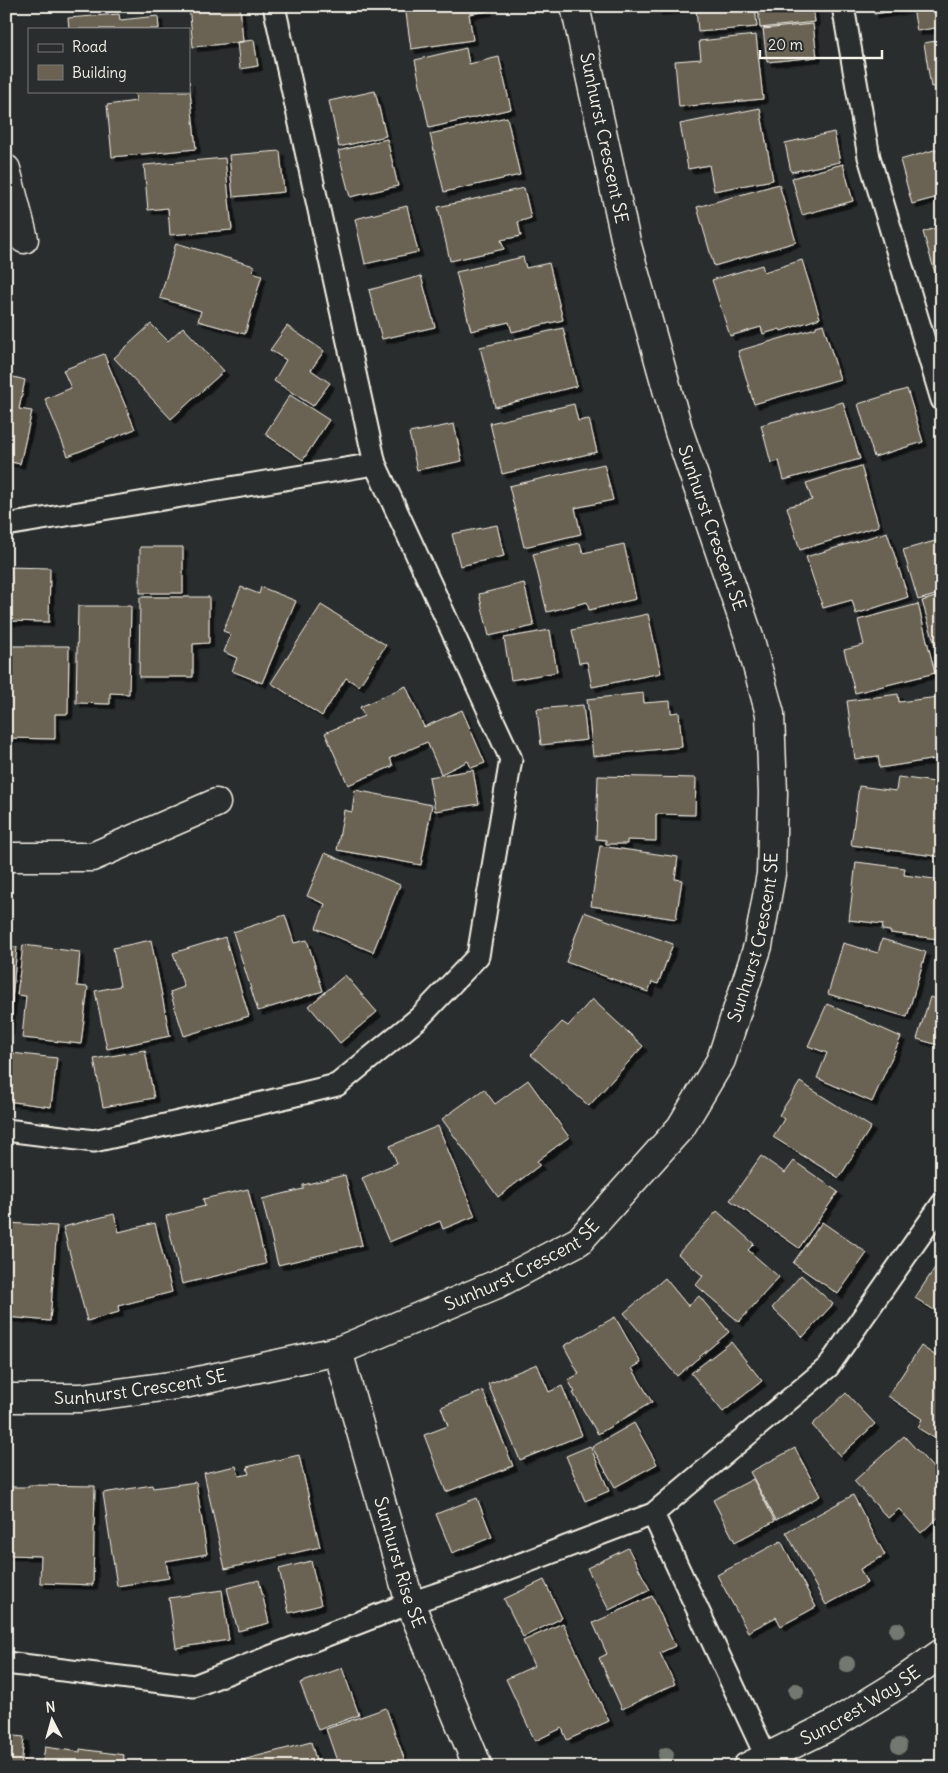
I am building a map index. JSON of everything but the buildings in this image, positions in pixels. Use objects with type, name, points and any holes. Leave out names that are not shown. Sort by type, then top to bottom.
[{"type":"street","name":"Sunhurst Crescent SE","points":[[6,1398],[82,1398],[184,1384],[338,1351],[497,1284],[579,1241],[681,1127],[721,1060],[758,946],[771,874],[773,793],[770,714],[750,640],[679,432],[626,242],[576,6]]},
{"type":"street","points":[[6,169],[24,238]]},
{"type":"street","points":[[6,857],[92,857],[216,803]]},
{"type":"street","name":"Sunhurst Rise SE","points":[[338,1351],[410,1603],[478,1767]]},
{"type":"street","name":"Suncrest Way SE","points":[[762,1764],[894,1687],[942,1653]]},
{"type":"lane","points":[[6,1130],[94,1140],[337,1085],[419,1018],[478,956],[511,759],[375,464],[274,6]]},
{"type":"lane","points":[[843,6],[869,157],[942,400]]},
{"type":"lane","points":[[6,525],[375,464]]},
{"type":"lane","points":[[6,1663],[194,1686],[410,1603],[476,1581],[653,1514],[828,1367],[942,1204]]},
{"type":"lane","points":[[653,1514],[762,1764]]}]
